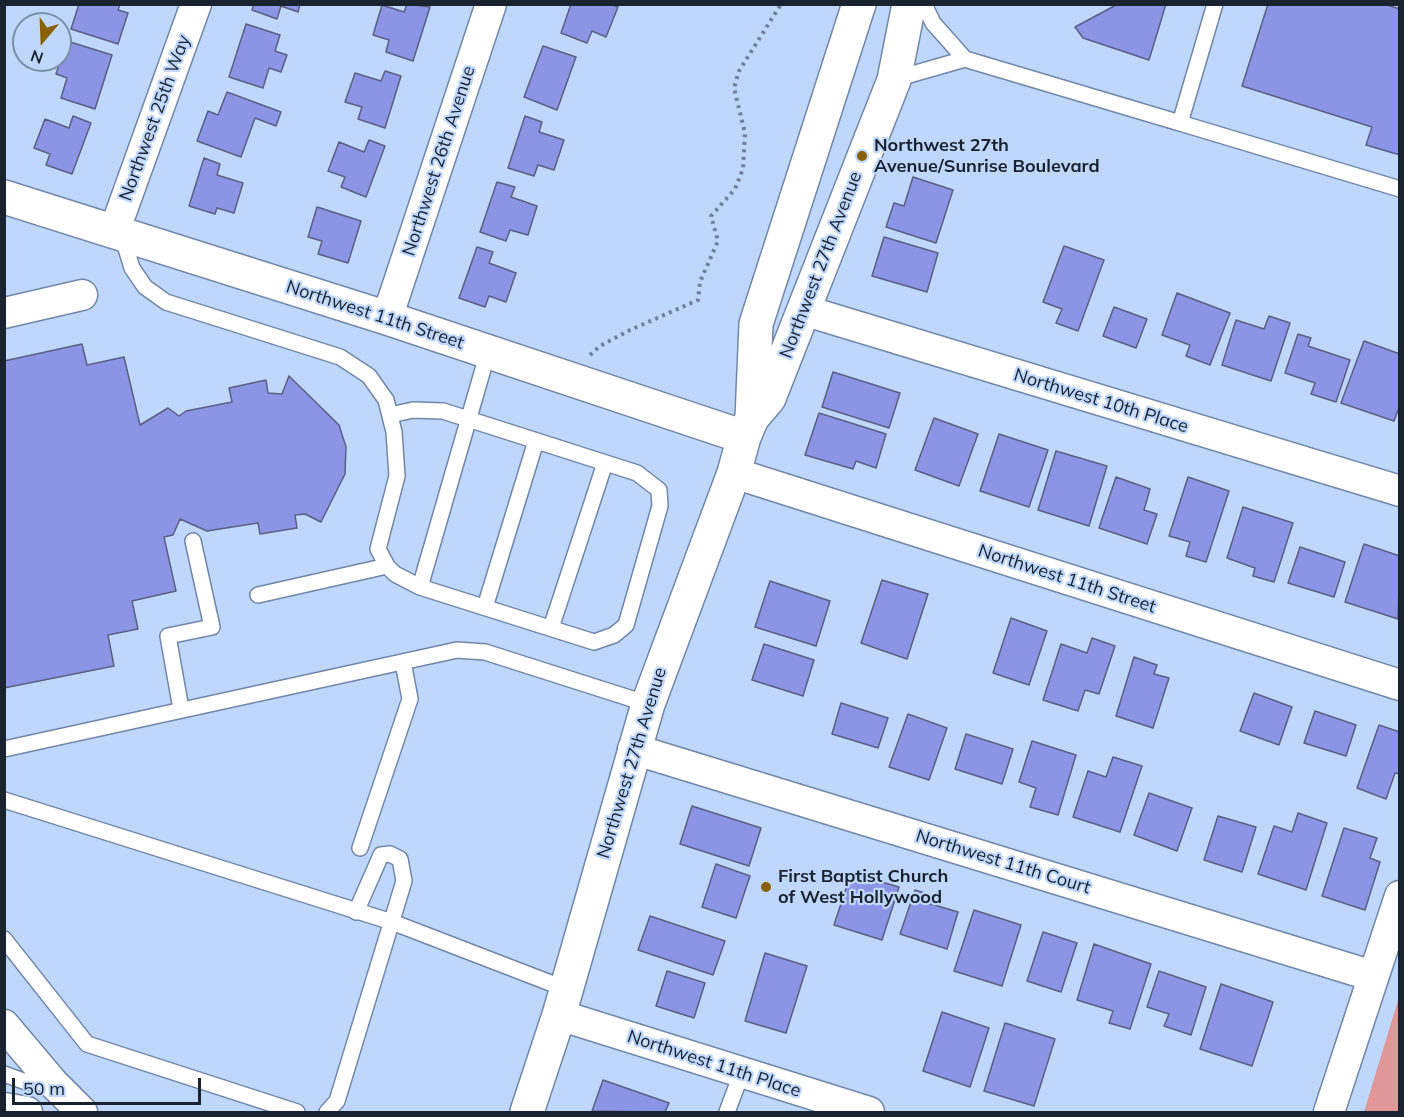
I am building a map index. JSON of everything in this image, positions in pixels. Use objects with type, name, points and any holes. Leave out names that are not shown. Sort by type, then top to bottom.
[{"type":"street","name":"Northwest 25th Way","points":[[118,234],[196,4]]},
{"type":"street","name":"Northwest 26th Avenue","points":[[387,318],[491,4]]},
{"type":"street","name":"Northwest 27th Avenue","points":[[527,1113],[563,1002],[633,749],[734,472],[748,427],[756,324],[859,4]]},
{"type":"street","name":"Northwest 27th Avenue","points":[[748,427],[769,398],[894,80],[909,4]]},
{"type":"street","name":"Northwest 11th Street","points":[[4,197],[488,351],[748,427]]},
{"type":"street","points":[[4,313],[82,295]]},
{"type":"street","name":"Northwest 10th Place","points":[[803,310],[1400,491]]},
{"type":"street","name":"Northwest 11th Street","points":[[734,472],[1400,685]]},
{"type":"street","name":"Northwest 11th Court","points":[[633,749],[1373,976]]},
{"type":"street","points":[[1329,1113],[1400,896]]},
{"type":"street","name":"Northwest 11th Place","points":[[563,1002],[742,1072],[869,1113]]},
{"type":"street","points":[[4,1025],[53,1083],[82,1113]]},
{"type":"street","points":[[4,1108],[27,1113]]},
{"type":"lane","points":[[924,4],[933,23],[965,59]]},
{"type":"lane","points":[[1180,123],[1215,4]]},
{"type":"lane","points":[[894,80],[914,72],[965,59],[1400,189]]},
{"type":"lane","points":[[118,234],[139,278],[146,287],[166,302],[340,357],[369,376],[386,400],[394,432],[397,476],[378,549],[387,566],[395,574],[420,587],[594,642],[614,635],[626,625],[660,506],[659,490],[637,473],[443,411],[413,410],[390,415]]},
{"type":"lane","points":[[420,587],[488,351]]},
{"type":"lane","points":[[485,607],[536,441]]},
{"type":"lane","points":[[551,628],[605,463]]},
{"type":"lane","points":[[181,709],[168,636],[212,627],[193,541]]},
{"type":"lane","points":[[258,595],[387,566]]},
{"type":"lane","points":[[4,749],[457,650],[485,651],[648,704]]},
{"type":"lane","points":[[360,848],[410,699],[403,662]]},
{"type":"lane","points":[[4,800],[392,922],[563,1002]]},
{"type":"lane","points":[[327,1113],[337,1101],[404,881],[400,859],[390,854],[381,855],[375,863],[356,912]]},
{"type":"lane","points":[[4,939],[87,1044],[297,1113]]},
{"type":"lane","points":[[727,1113],[742,1072]]},
{"type":"lane","points":[[4,1074],[26,1082],[53,1083]]},
{"type":"path","points":[[586,358],[600,346],[630,330],[698,300],[700,282],[718,241],[711,216],[735,189],[743,169],[745,133],[734,88],[739,71],[781,4]]},
{"type":"shaded area","points":[[1399,997],[1399,1112],[1364,1112]]},
{"type":"building","points":[[79,4],[120,4],[118,10],[128,13],[118,44],[72,29]]},
{"type":"building","points":[[254,4],[300,4],[298,12],[281,6],[277,19],[252,10]]},
{"type":"building","points":[[407,4],[430,7],[413,61],[386,52],[389,40],[373,35],[382,5],[404,12]]},
{"type":"building","points":[[571,4],[610,4],[618,7],[606,37],[592,31],[587,43],[561,33]]},
{"type":"building","points":[[1118,4],[1166,4],[1149,60],[1083,38],[1075,27]]},
{"type":"building","points":[[1268,4],[1384,4],[1400,9],[1400,155],[1366,145],[1372,127],[1242,86]]},
{"type":"building","points":[[246,24],[280,35],[275,51],[287,55],[281,72],[269,68],[263,88],[229,77]]},
{"type":"building","points":[[72,43],[112,55],[95,109],[61,98],[67,78],[56,74],[57,72],[72,72]]},
{"type":"building","points":[[543,46],[576,57],[557,110],[524,97]]},
{"type":"building","points":[[385,71],[401,76],[385,128],[358,119],[362,107],[345,102],[355,73],[381,81]]},
{"type":"building","points":[[227,92],[281,112],[276,126],[255,118],[241,157],[197,141],[208,111],[218,115]]},
{"type":"building","points":[[73,116],[91,123],[72,174],[46,165],[50,154],[34,148],[45,119],[69,128]]},
{"type":"building","points":[[525,116],[542,122],[539,132],[564,140],[554,170],[538,165],[534,176],[508,168]]},
{"type":"building","points":[[369,140],[385,146],[366,197],[341,187],[345,177],[328,171],[339,142],[364,152]]},
{"type":"building","points":[[204,158],[220,164],[217,175],[243,183],[234,213],[217,208],[215,214],[189,206]]},
{"type":"building","points":[[913,177],[953,190],[936,243],[886,227],[894,203],[904,206]]},
{"type":"building","points":[[497,182],[515,187],[511,197],[537,206],[528,235],[510,230],[506,241],[480,232]]},
{"type":"building","points":[[317,207],[361,221],[348,263],[318,254],[322,241],[308,237]]},
{"type":"building","points":[[884,237],[938,253],[927,292],[872,276]]},
{"type":"building","points":[[1064,246],[1104,260],[1078,331],[1056,323],[1062,309],[1043,302]]},
{"type":"building","points":[[477,247],[493,252],[489,263],[516,273],[506,302],[489,296],[485,307],[459,298]]},
{"type":"building","points":[[1177,293],[1230,313],[1210,365],[1186,356],[1190,345],[1162,335]]},
{"type":"building","points":[[1114,307],[1147,319],[1136,348],[1103,336]]},
{"type":"building","points":[[1269,316],[1290,323],[1271,381],[1222,365],[1236,320],[1264,329]]},
{"type":"building","points":[[1298,334],[1311,338],[1308,346],[1350,360],[1336,402],[1311,394],[1315,383],[1285,373]]},
{"type":"building","points":[[1364,341],[1400,354],[1400,405],[1394,421],[1341,403]]},
{"type":"building","points":[[82,344],[87,365],[124,357],[140,425],[168,408],[179,416],[186,411],[232,402],[229,388],[266,380],[268,393],[282,394],[289,376],[339,425],[346,447],[345,474],[321,522],[305,514],[295,515],[297,528],[260,534],[258,523],[207,531],[180,519],[173,535],[164,537],[176,591],[132,601],[138,629],[108,635],[114,666],[4,688],[4,361]]},
{"type":"building","points":[[833,372],[900,393],[889,428],[822,407]]},
{"type":"building","points":[[819,413],[886,434],[876,468],[856,461],[853,469],[805,455]]},
{"type":"building","points":[[934,418],[978,434],[959,486],[915,470]]},
{"type":"building","points":[[999,434],[1048,450],[1029,507],[980,491]]},
{"type":"building","points":[[1056,451],[1107,466],[1089,526],[1038,510]]},
{"type":"building","points":[[1116,477],[1150,489],[1144,510],[1157,514],[1147,544],[1099,528]]},
{"type":"building","points":[[1188,477],[1229,491],[1206,562],[1186,556],[1190,542],[1169,536]]},
{"type":"building","points":[[1243,507],[1293,523],[1274,582],[1253,576],[1255,568],[1227,558]]},
{"type":"building","points":[[1364,544],[1400,556],[1398,619],[1345,602]]},
{"type":"building","points":[[1300,547],[1345,562],[1334,597],[1288,583]]},
{"type":"building","points":[[882,580],[928,594],[907,659],[861,643]]},
{"type":"building","points":[[770,581],[830,601],[816,646],[755,627]]},
{"type":"building","points":[[1011,618],[1047,631],[1029,685],[993,673]]},
{"type":"building","points":[[1092,638],[1115,646],[1099,694],[1085,690],[1078,711],[1043,700],[1061,644],[1087,653]]},
{"type":"building","points":[[764,644],[814,660],[803,696],[752,680]]},
{"type":"building","points":[[1134,657],[1157,665],[1154,674],[1169,678],[1153,728],[1116,716]]},
{"type":"building","points":[[1254,693],[1292,707],[1279,745],[1240,731]]},
{"type":"building","points":[[841,703],[888,718],[878,748],[832,734]]},
{"type":"building","points":[[1315,711],[1356,725],[1346,756],[1304,743]]},
{"type":"building","points":[[908,714],[947,728],[929,780],[889,767]]},
{"type":"building","points":[[1379,725],[1400,732],[1400,774],[1395,773],[1386,799],[1357,788]]},
{"type":"building","points":[[966,734],[1013,749],[1002,784],[955,769]]},
{"type":"building","points":[[1032,741],[1076,755],[1058,815],[1030,807],[1036,788],[1019,782]]},
{"type":"building","points":[[1113,757],[1142,766],[1120,832],[1073,817],[1088,771],[1106,777]]},
{"type":"building","points":[[1149,793],[1192,808],[1177,851],[1134,835]]},
{"type":"building","points":[[692,806],[761,828],[749,866],[680,844]]},
{"type":"building","points":[[1298,813],[1327,823],[1306,890],[1258,874],[1274,826],[1292,832]]},
{"type":"building","points":[[1218,816],[1256,827],[1242,872],[1204,860]]},
{"type":"building","points":[[1344,828],[1377,838],[1370,858],[1380,862],[1365,910],[1322,896]]},
{"type":"building","points":[[716,864],[750,876],[736,918],[702,907]]},
{"type":"building","points":[[851,873],[899,887],[882,940],[834,925]]},
{"type":"building","points":[[915,890],[931,895],[928,903],[958,912],[947,949],[900,934]]},
{"type":"building","points":[[974,910],[1021,925],[1002,986],[954,971]]},
{"type":"building","points":[[650,916],[725,941],[713,975],[638,950]]},
{"type":"building","points":[[1043,932],[1077,943],[1061,992],[1027,981]]},
{"type":"building","points":[[1094,944],[1151,964],[1130,1029],[1109,1023],[1113,1011],[1077,1000]]},
{"type":"building","points":[[765,953],[807,966],[786,1033],[745,1021]]},
{"type":"building","points":[[667,971],[705,983],[694,1018],[656,1006]]},
{"type":"building","points":[[1159,971],[1206,987],[1191,1035],[1164,1026],[1169,1014],[1147,1007]]},
{"type":"building","points":[[1221,984],[1273,1002],[1252,1066],[1200,1049]]},
{"type":"building","points":[[942,1012],[989,1028],[970,1087],[923,1071]]},
{"type":"building","points":[[1005,1023],[1055,1039],[1034,1106],[984,1091]]},
{"type":"building","points":[[603,1080],[669,1103],[665,1112],[592,1111]]},
{"type":"place","name":"Northwest 27th Avenue/Sunrise Boulevard","points":[[862,156]]},
{"type":"place","name":"First Baptist Church of West Hollywood","points":[[766,887]]}]
